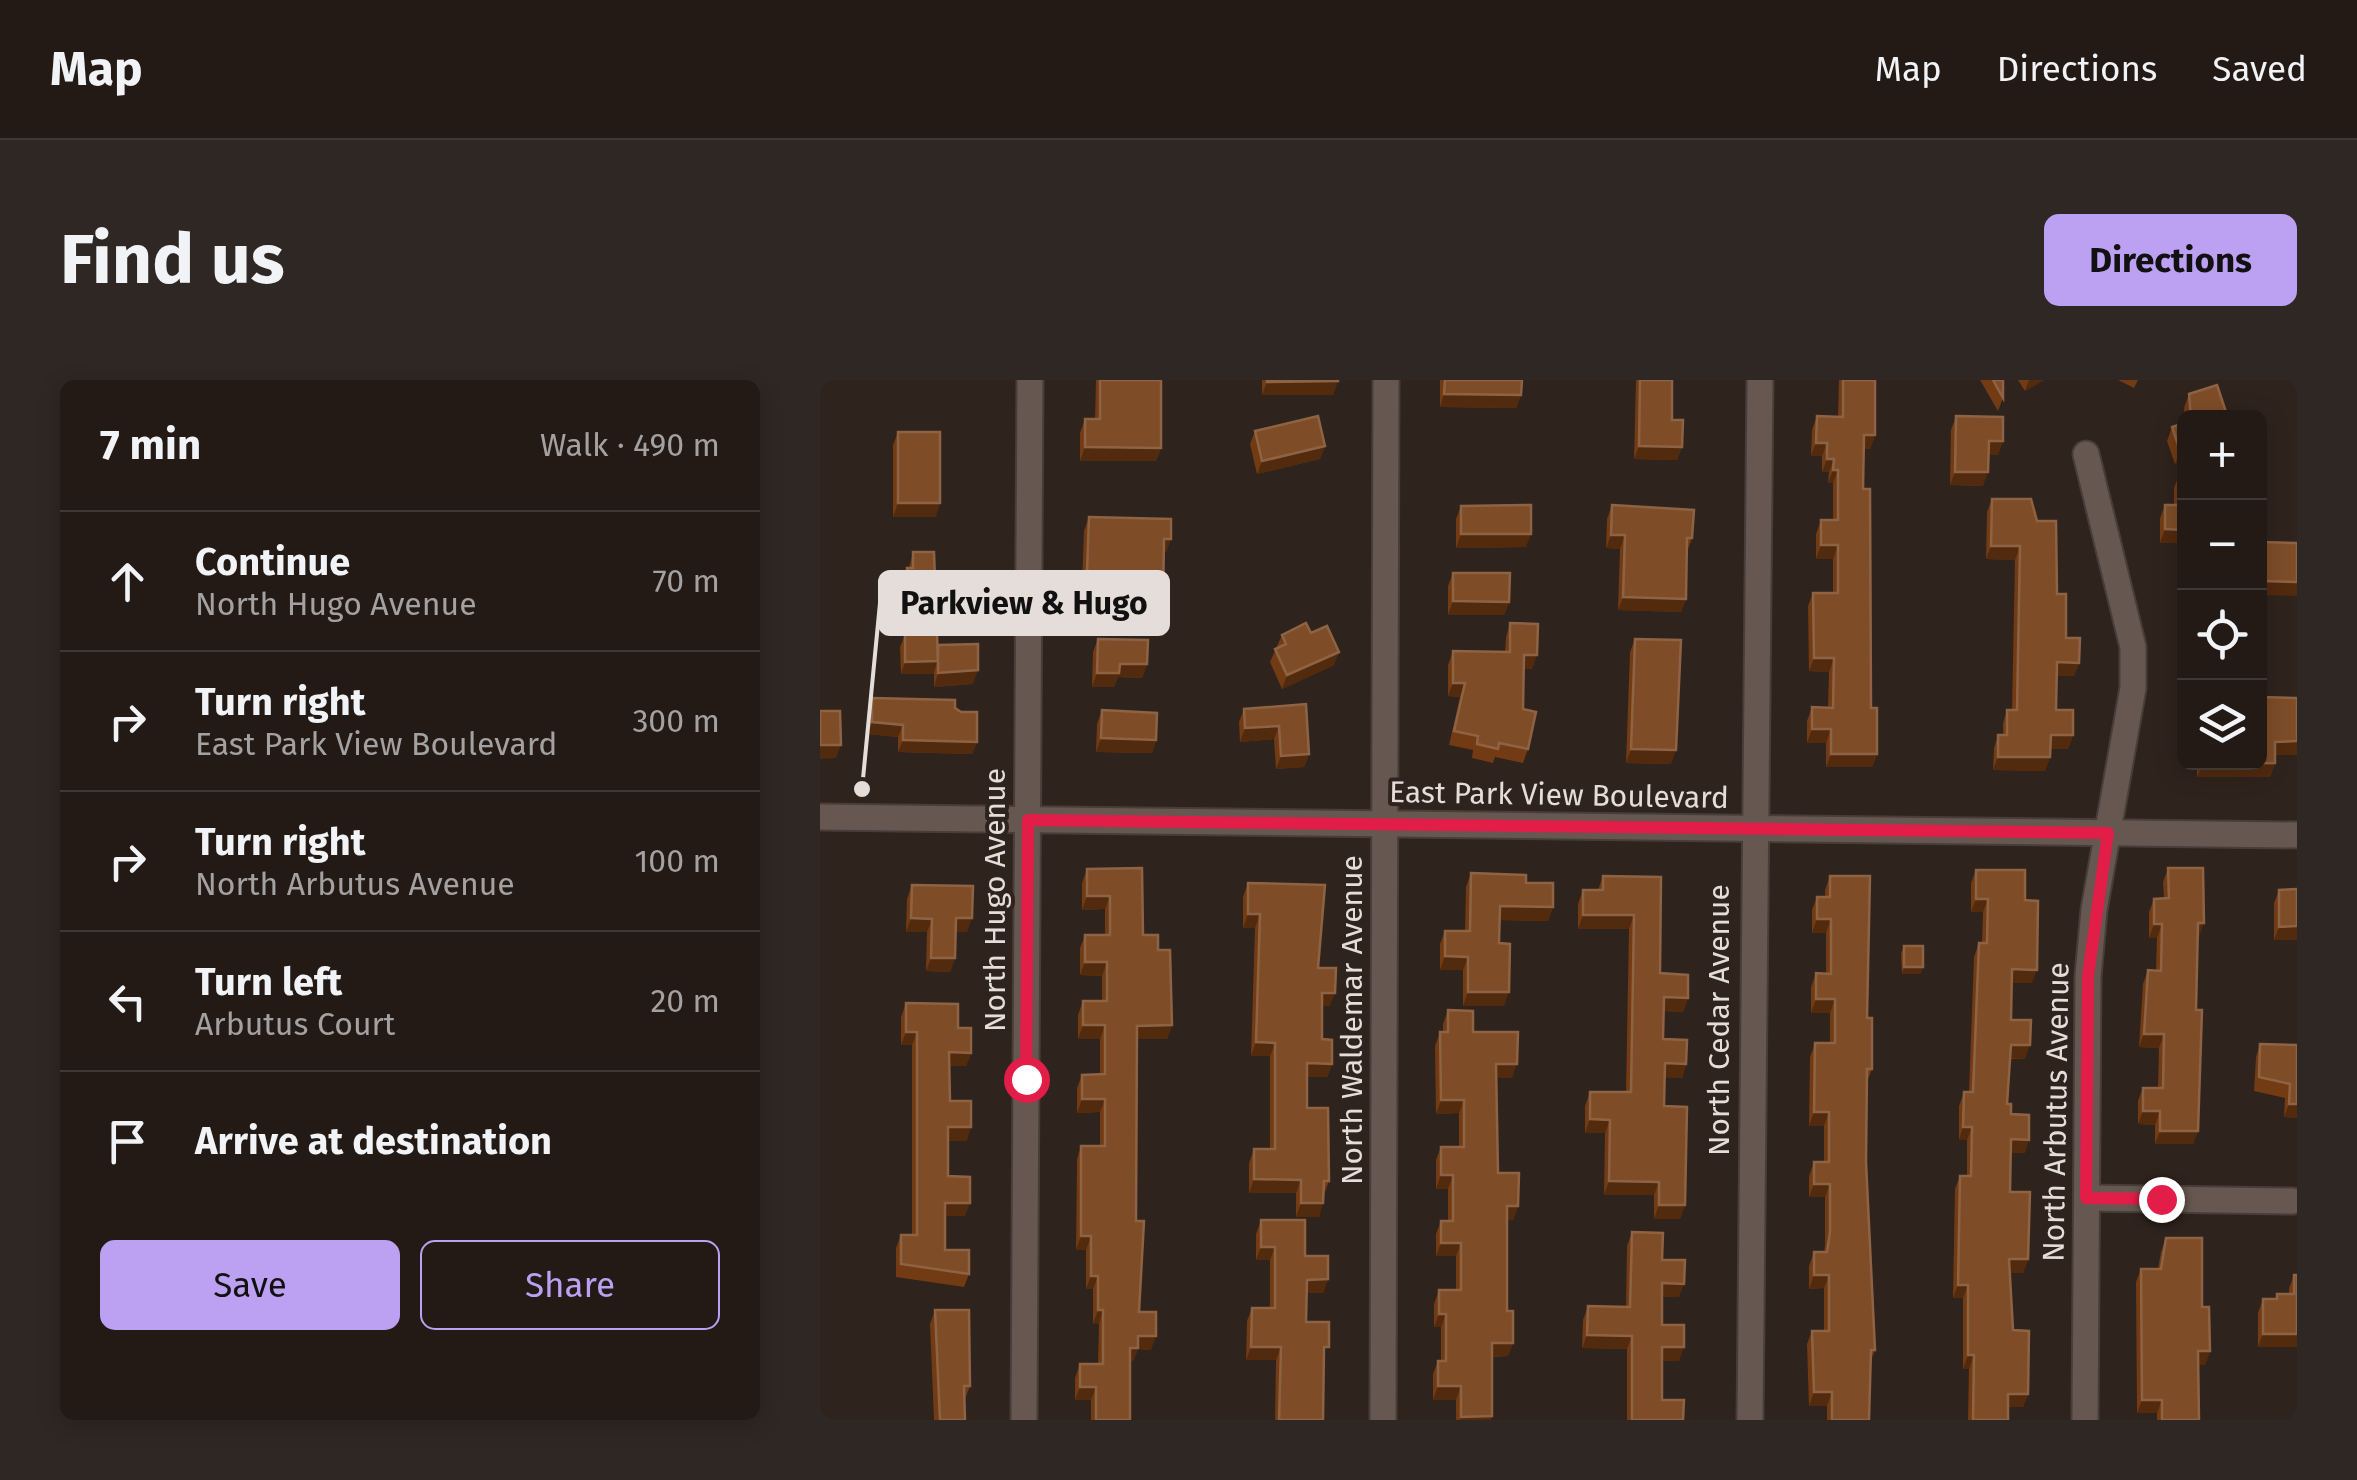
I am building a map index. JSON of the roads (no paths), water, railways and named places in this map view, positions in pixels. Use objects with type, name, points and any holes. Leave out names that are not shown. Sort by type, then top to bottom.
[{"type":"street","name":"North Hugo Avenue","points":[[1024,1420],[1030,380]]},
{"type":"street","name":"North Waldemar Avenue","points":[[1384,1420],[1386,380]]},
{"type":"street","name":"North Cedar Avenue","points":[[1750,1420],[1760,380]]},
{"type":"street","name":"North Arbutus Avenue","points":[[2084,1420],[2088,976],[2132,688],[2133,648],[2086,454]]},
{"type":"street","name":"East Park View Boulevard","points":[[820,817],[2297,835]]},
{"type":"street","points":[[2086,1198],[2292,1201]]},
{"type":"place","name":"Parkview & Hugo","points":[[862,789]]}]
